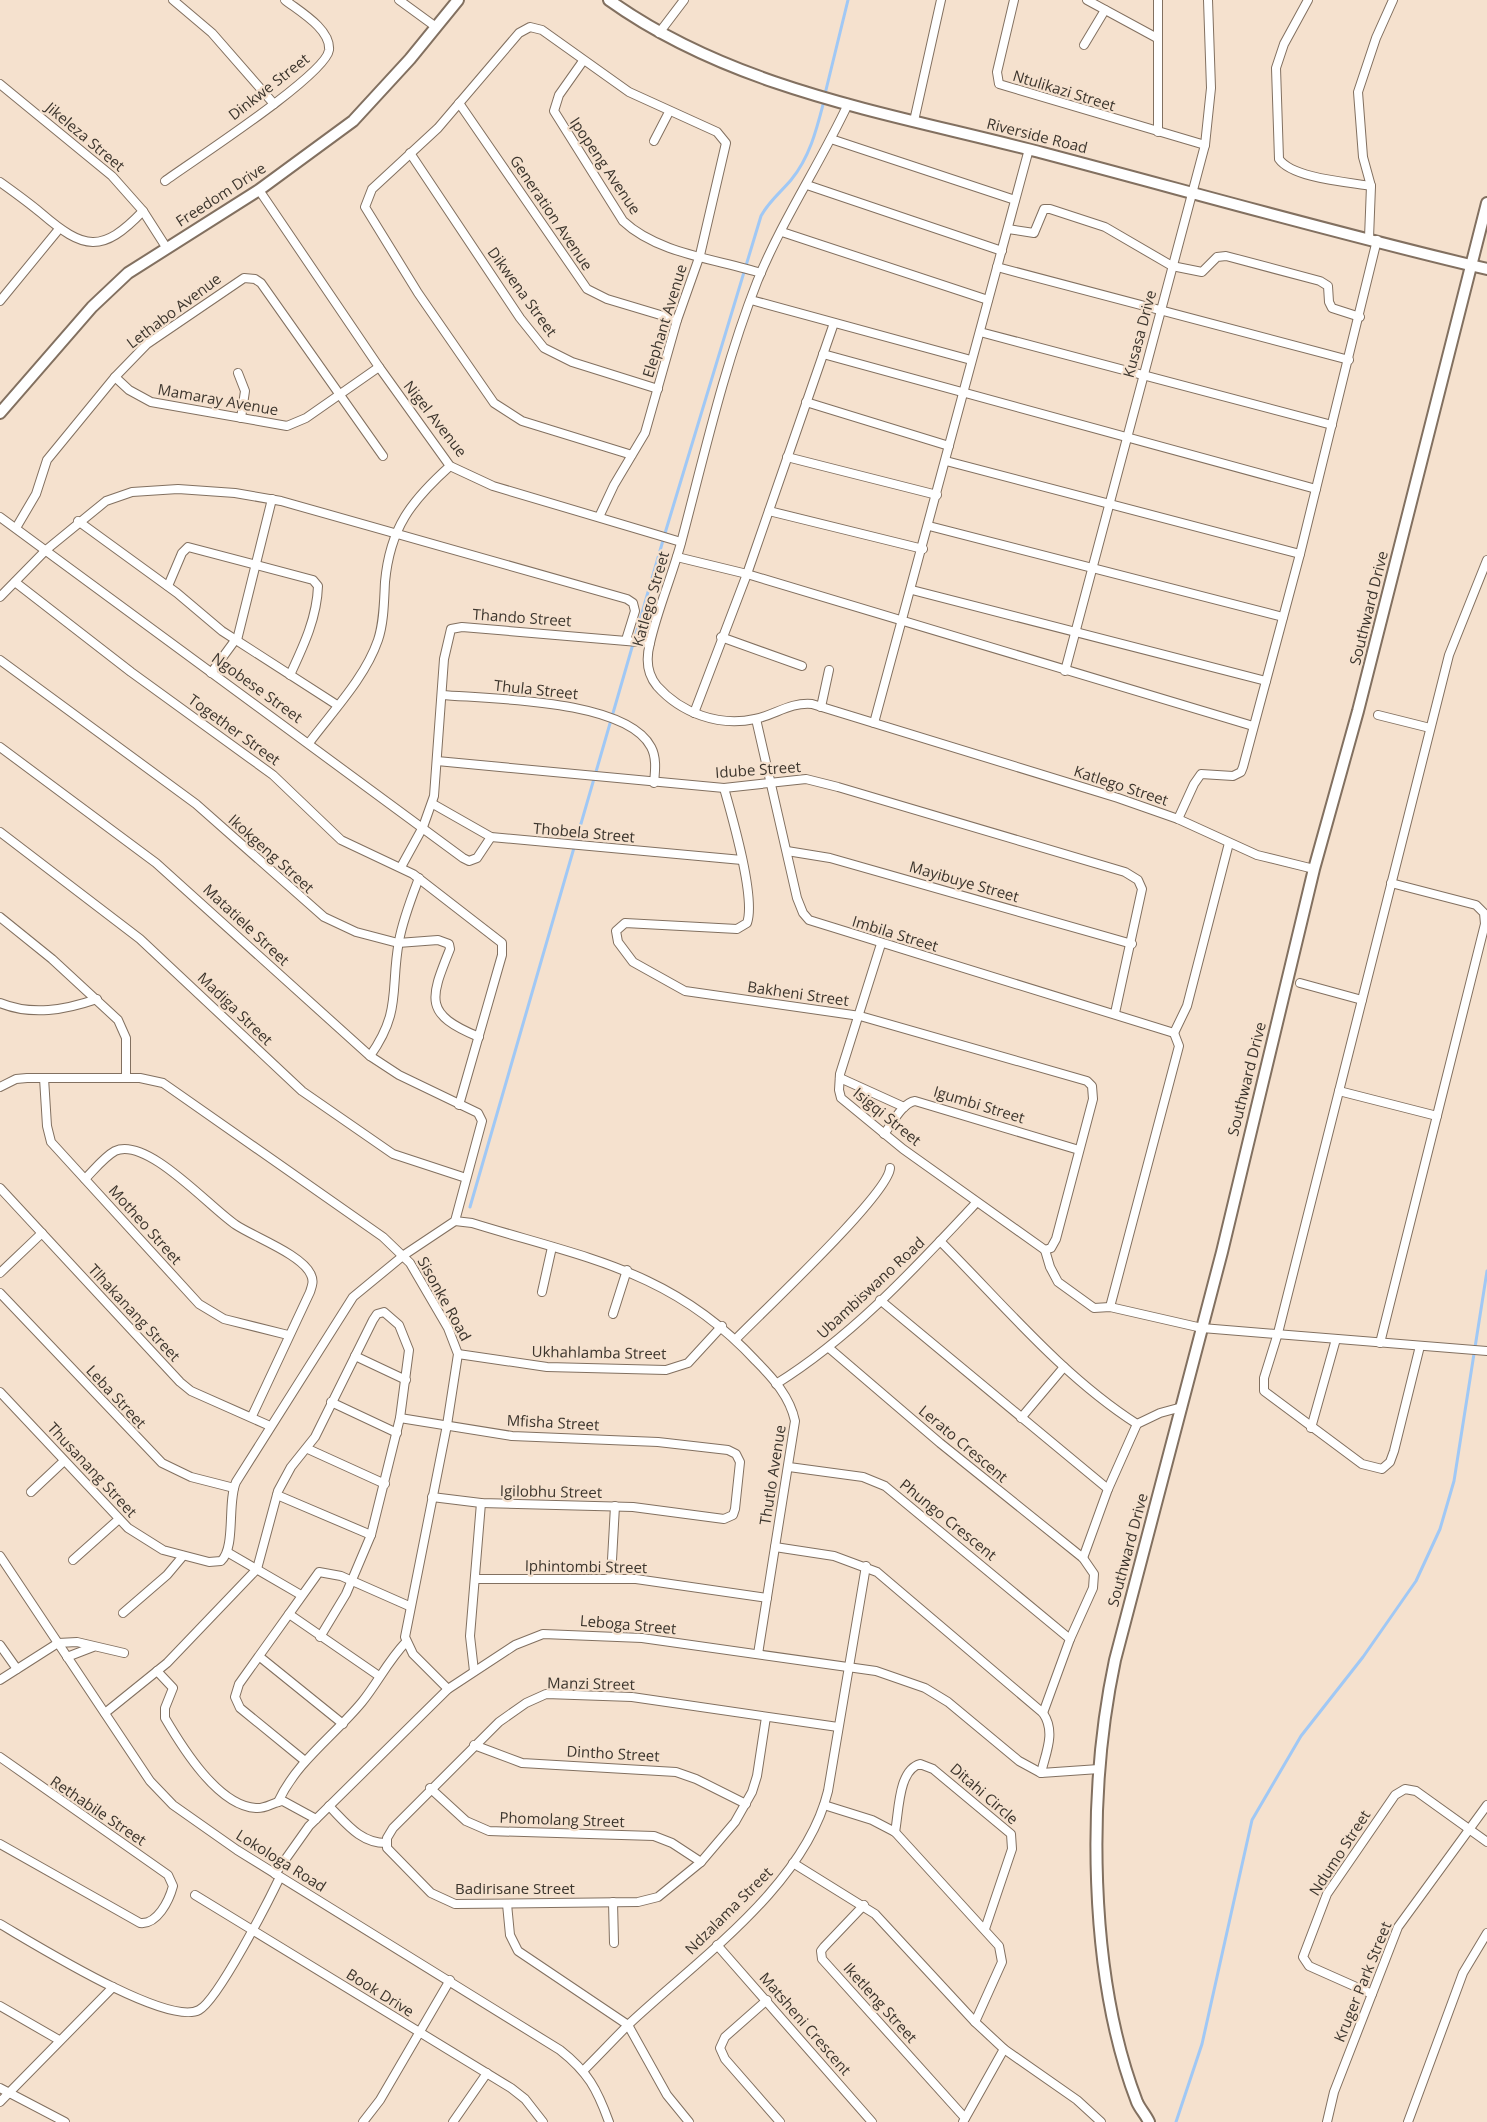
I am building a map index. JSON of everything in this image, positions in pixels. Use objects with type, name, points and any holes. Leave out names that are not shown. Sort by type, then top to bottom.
[{"type":"main road","name":"Freedom Drive","points":[[0,413],[92,307],[128,273],[259,190],[352,121],[389,83],[458,0]]},
{"type":"main road","name":"Riverside Road","points":[[609,0],[659,33],[713,60],[848,104],[1487,269]]},
{"type":"main road","name":"Southward Drive","points":[[1138,2105],[1120,2048],[1106,1970],[1097,1863],[1099,1769],[1104,1718],[1115,1660],[1202,1328],[1314,870],[1358,711],[1487,203]]},
{"type":"main road","points":[[1138,2105],[1139,2122]]},
{"type":"main road","points":[[1138,2105],[1149,2122]]},
{"type":"street","points":[[173,0],[220,41],[274,104]]},
{"type":"street","name":"Dinkwe Street","points":[[165,181],[274,104],[324,62],[329,49],[322,32],[285,0]]},
{"type":"street","points":[[399,0],[436,27]]},
{"type":"street","points":[[659,33],[684,0]]},
{"type":"street","points":[[914,121],[941,0]]},
{"type":"street","name":"Ntulikazi Street","points":[[1014,0],[998,65],[999,84],[1205,145]]},
{"type":"street","points":[[1087,0],[1157,38]]},
{"type":"street","points":[[1158,0],[1158,132]]},
{"type":"street","name":"Kusasa Drive","points":[[1065,671],[1205,145],[1211,88],[1208,0]]},
{"type":"street","points":[[1308,0],[1284,44],[1276,68],[1279,159],[1283,165],[1300,173],[1371,186]]},
{"type":"street","points":[[1178,819],[1201,774],[1233,776],[1241,772],[1300,554],[1360,317],[1373,239],[1371,186],[1363,157],[1358,92],[1376,38],[1393,0]]},
{"type":"street","points":[[1084,45],[1105,10]]},
{"type":"street","name":"Elephant Avenue","points":[[530,27],[542,30],[583,61],[630,92],[669,112],[717,132],[726,142],[700,255],[677,320],[645,433],[632,455],[522,421],[494,403],[482,389],[365,207],[372,189],[459,104],[524,29],[530,27]]},
{"type":"street","name":"Ipopeng Avenue","points":[[583,61],[556,101],[556,117],[615,209],[633,230],[663,245],[761,273]]},
{"type":"street","name":"Jikeleza Street","points":[[0,84],[112,176],[143,211],[166,247]]},
{"type":"street","name":"Generation Avenue","points":[[459,104],[587,289],[607,300],[677,320]]},
{"type":"street","name":"Katlego Street","points":[[848,104],[761,273],[751,300],[701,463],[677,557],[650,644],[648,669],[651,678],[678,705],[694,713],[723,721],[756,719],[794,705],[821,707],[1178,819],[1257,855],[1314,870]]},
{"type":"street","points":[[654,141],[669,112]]},
{"type":"street","points":[[831,139],[1015,200]]},
{"type":"street","points":[[874,723],[912,590],[971,360],[1029,149]]},
{"type":"street","name":"Dikwena Street","points":[[410,153],[520,318],[544,348],[572,362],[658,389]]},
{"type":"street","points":[[1,184],[59,229],[77,240],[105,241],[125,229],[143,211]]},
{"type":"street","points":[[807,184],[1002,251]]},
{"type":"street","name":"Nigel Avenue","points":[[259,190],[379,367],[450,466],[475,480],[681,542]]},
{"type":"street","points":[[1008,229],[1034,233],[1041,213],[1044,209],[1050,209],[1105,227],[1172,266],[1202,273],[1217,257],[1226,256],[1325,283],[1329,289],[1329,302],[1332,308],[1360,317]]},
{"type":"street","points":[[0,301],[59,229]]},
{"type":"street","points":[[782,232],[988,300]]},
{"type":"street","points":[[997,267],[1349,360]]},
{"type":"street","name":"Lethabo Avenue","points":[[16,528],[36,494],[47,460],[115,377],[147,344],[238,280],[249,278],[261,283],[338,396],[383,456]]},
{"type":"street","points":[[751,300],[971,360]]},
{"type":"street","points":[[694,713],[747,574],[834,323]]},
{"type":"street","points":[[980,332],[1332,425]]},
{"type":"street","points":[[823,354],[962,394],[1316,489]]},
{"type":"street","name":"Mamaray Avenue","points":[[115,377],[129,390],[151,402],[275,425],[297,423],[379,367]]},
{"type":"street","points":[[237,373],[245,391],[241,418]]},
{"type":"street","points":[[806,402],[949,446]]},
{"type":"street","points":[[599,517],[632,455]]},
{"type":"street","points":[[787,457],[937,495]]},
{"type":"street","points":[[946,461],[1300,554]]},
{"type":"street","points":[[309,743],[365,666],[379,638],[388,558],[395,534],[417,496],[450,466]]},
{"type":"street","points":[[0,597],[78,521],[106,501],[132,492],[178,489],[272,499],[627,599],[633,603],[635,611],[626,640]]},
{"type":"street","points":[[211,673],[237,639],[272,499]]},
{"type":"street","points":[[769,511],[923,549]]},
{"type":"street","name":"Ngobese Street","points":[[0,517],[469,861],[477,858],[491,837]]},
{"type":"street","points":[[78,521],[168,586],[212,623],[337,705]]},
{"type":"street","points":[[929,526],[1283,617]]},
{"type":"street","points":[[168,586],[186,548],[257,563],[313,580],[318,586],[310,628],[290,675]]},
{"type":"street","points":[[677,557],[747,574],[1253,726]]},
{"type":"street","points":[[1420,1346],[1394,1450],[1386,1467],[1376,1469],[1362,1464],[1264,1391],[1264,1377],[1278,1333],[1449,655],[1487,560]]},
{"type":"street","name":"Together Street","points":[[15,582],[273,774],[341,840],[401,867],[502,943],[502,955],[479,1037]]},
{"type":"street","points":[[912,590],[1266,681]]},
{"type":"street","name":"Thando Street","points":[[423,827],[433,804],[449,633],[455,627],[626,640],[650,644]]},
{"type":"street","points":[[722,637],[802,666]]},
{"type":"street","name":"Ikokgeng Street","points":[[0,660],[196,804],[324,917],[356,932],[398,943],[438,940],[449,944],[450,949],[436,982],[437,1006],[452,1025],[479,1037]]},
{"type":"street","points":[[821,707],[829,670]]},
{"type":"street","name":"Thula Street","points":[[442,695],[565,705],[604,716],[646,740],[654,755],[654,783]]},
{"type":"street","points":[[1378,715],[1430,728]]},
{"type":"street","name":"Imbila Street","points":[[756,719],[797,898],[803,913],[809,920],[1174,1033]]},
{"type":"street","name":"Matatiele Street","points":[[0,747],[156,863],[370,1056],[399,1075],[478,1113],[482,1123],[466,1178]]},
{"type":"street","name":"Idube Street","points":[[437,761],[724,788],[806,779],[820,782],[1125,872],[1138,879],[1142,889],[1132,944]]},
{"type":"street","name":"Bakheni Street","points":[[724,788],[742,860],[750,910],[747,923],[737,929],[626,923],[616,931],[618,942],[642,969],[685,991],[860,1016],[1087,1081],[1092,1086],[1093,1099],[1056,1239],[1051,1248],[1045,1250]]},
{"type":"street","name":"Thobela Street","points":[[433,804],[491,837],[742,860]]},
{"type":"street","points":[[401,867],[423,827]]},
{"type":"street","name":"Madiga Street","points":[[0,832],[140,939],[302,1091],[393,1154],[466,1178]]},
{"type":"street","points":[[1110,1307],[1179,1046],[1174,1033],[1187,1006],[1228,843]]},
{"type":"street","name":"Mayibuye Street","points":[[787,851],[830,858],[1132,944]]},
{"type":"street","points":[[370,1056],[382,1039],[392,1016],[398,943],[418,878]]},
{"type":"street","points":[[1380,1343],[1483,934],[1484,913],[1476,905],[1391,883]]},
{"type":"street","points":[[0,917],[97,999],[118,1020],[124,1030],[127,1050],[126,1078]]},
{"type":"street","name":"Isigqi Street","points":[[881,944],[840,1078],[839,1090],[846,1105],[976,1203],[1045,1250]]},
{"type":"street","points":[[1115,1013],[1132,944]]},
{"type":"street","points":[[1300,983],[1362,1000]]},
{"type":"street","points":[[0,1003],[22,1010],[50,1011],[97,999]]},
{"type":"street","points":[[459,1105],[479,1037]]},
{"type":"street","name":"Motheo Street","points":[[45,1078],[47,1126],[51,1142],[199,1304],[224,1319],[288,1335]]},
{"type":"street","points":[[840,1078],[904,1107],[884,1134]]},
{"type":"street","name":"Sisonke Road","points":[[0,1087],[16,1079],[152,1079],[176,1090],[404,1255],[448,1328],[458,1354],[447,1425],[409,1606],[406,1642]]},
{"type":"street","points":[[1339,1091],[1437,1116]]},
{"type":"street","name":"Igumbi Street","points":[[904,1107],[909,1102],[922,1102],[1079,1150]]},
{"type":"street","points":[[85,1179],[114,1152],[127,1149],[145,1154],[176,1174],[234,1224],[301,1262],[311,1274],[312,1285],[252,1416]]},
{"type":"street","points":[[736,1338],[868,1203],[889,1176],[890,1168]]},
{"type":"street","points":[[301,1595],[227,1552],[234,1488],[270,1425],[353,1297],[404,1255],[456,1221],[466,1178]]},
{"type":"street","name":"Tlhakanang Street","points":[[0,1188],[180,1382],[191,1391],[270,1425]]},
{"type":"street","name":"Ubambiswano Road","points":[[777,1384],[829,1348],[976,1203]]},
{"type":"street","name":"Thutlo Avenue","points":[[456,1221],[472,1223],[627,1270],[666,1288],[736,1338],[777,1384],[790,1406],[795,1421],[758,1654]]},
{"type":"street","points":[[0,1273],[42,1233]]},
{"type":"street","points":[[940,1241],[1064,1367],[1107,1405],[1137,1424]]},
{"type":"street","points":[[542,1292],[552,1247]]},
{"type":"street","points":[[1045,1250],[1053,1275],[1064,1287],[1094,1308],[1110,1307],[1202,1328],[1483,1351]]},
{"type":"street","points":[[613,1314],[627,1270]]},
{"type":"street","name":"Leba Street","points":[[0,1293],[162,1464],[191,1477],[234,1488]]},
{"type":"street","points":[[880,1300],[1108,1489]]},
{"type":"street","points":[[105,1713],[157,1671],[257,1569],[277,1495],[291,1467],[308,1449],[375,1316],[380,1312],[387,1313],[399,1325],[407,1343],[406,1380],[397,1433],[371,1535],[339,1608],[320,1637]]},
{"type":"street","name":"Ukhahlamba Street","points":[[458,1354],[547,1367],[666,1370],[688,1364],[722,1326]]},
{"type":"street","points":[[1311,1428],[1336,1339]]},
{"type":"street","name":"Lerato Crescent","points":[[829,1348],[940,1443],[1083,1558]]},
{"type":"street","points":[[355,1356],[406,1380]]},
{"type":"street","points":[[1021,1418],[1064,1367]]},
{"type":"street","name":"Thusanang Street","points":[[1,1396],[118,1519],[144,1540],[183,1556],[208,1562],[221,1561],[227,1552]]},
{"type":"street","points":[[331,1402],[397,1433]]},
{"type":"street","points":[[1043,1713],[1094,1581],[1091,1568],[1083,1558],[1108,1489],[1137,1424],[1160,1413],[1182,1407]]},
{"type":"street","name":"Mfisha Street","points":[[400,1418],[512,1436],[658,1442],[728,1450],[739,1458],[736,1504],[729,1518],[718,1519],[671,1512]]},
{"type":"street","points":[[308,1449],[385,1484]]},
{"type":"street","points":[[31,1492],[64,1461]]},
{"type":"street","name":"Phungo Crescent","points":[[789,1467],[863,1477],[885,1486],[1070,1639]]},
{"type":"street","points":[[277,1495],[371,1535]]},
{"type":"street","name":"Igilobhu Street","points":[[432,1497],[481,1503],[615,1506],[671,1512]]},
{"type":"street","points":[[474,1671],[470,1636],[481,1503]]},
{"type":"street","points":[[611,1578],[615,1506]]},
{"type":"street","points":[[73,1560],[118,1519]]},
{"type":"street","points":[[775,1547],[834,1556],[866,1566],[897,1586],[1043,1713],[1051,1727],[1041,1773],[1099,1769]]},
{"type":"street","name":"Lokologa Road","points":[[0,1556],[162,1795],[277,1875],[547,2041],[584,2070],[599,2096],[609,2122]]},
{"type":"street","points":[[123,1613],[168,1575],[183,1556]]},
{"type":"street","points":[[848,1666],[866,1566]]},
{"type":"street","points":[[305,1761],[236,1703],[235,1692],[238,1684],[260,1657],[315,1574],[321,1571],[409,1606]]},
{"type":"street","name":"Iphintombi Street","points":[[475,1579],[611,1578],[668,1583],[767,1598]]},
{"type":"street","points":[[289,1614],[379,1676]]},
{"type":"street","name":"Leboga Street","points":[[0,1924],[113,1987],[183,2012],[200,2010],[213,1996],[253,1930],[277,1875],[316,1819],[328,1806],[448,1689],[528,1638],[553,1634],[642,1638],[848,1666],[901,1678],[925,1688],[948,1702],[1019,1761],[1041,1773]]},
{"type":"street","points":[[0,1680],[58,1643],[77,1642],[124,1653]]},
{"type":"street","points":[[278,1802],[305,1761],[343,1724],[406,1642],[412,1654],[448,1689]]},
{"type":"street","points":[[0,1645],[17,1669]]},
{"type":"street","points":[[68,1657],[95,1647]]},
{"type":"street","points":[[260,1657],[343,1724]]},
{"type":"street","name":"Ndzalama Street","points":[[584,2070],[628,2025],[717,1945],[765,1897],[793,1863],[824,1805],[848,1666]]},
{"type":"street","points":[[157,1671],[173,1688],[165,1708],[165,1718],[210,1782],[230,1798],[250,1808],[262,1808],[278,1802],[289,1803],[316,1819]]},
{"type":"street","name":"Manzi Street","points":[[386,1843],[393,1828],[474,1745],[526,1703],[546,1694],[632,1697],[838,1727]]},
{"type":"street","name":"Badirisane Street","points":[[386,1843],[390,1853],[421,1884],[442,1900],[466,1905],[638,1902],[658,1897],[701,1862],[735,1822],[746,1804],[757,1776],[766,1717]]},
{"type":"street","name":"Dintho Street","points":[[474,1745],[522,1763],[676,1772],[696,1779],[746,1804]]},
{"type":"street","name":"Rethabile Street","points":[[0,1757],[21,1774],[168,1875],[173,1883],[172,1891],[153,1921],[140,1923],[0,1844]]},
{"type":"street","name":"Ditahi Circle","points":[[895,1832],[905,1777],[911,1768],[920,1764],[933,1769],[1011,1834],[1012,1849],[985,1929]]},
{"type":"street","name":"Phomolang Street","points":[[430,1788],[466,1821],[489,1831],[654,1836],[672,1843],[701,1862]]},
{"type":"street","name":"Ndumo Street","points":[[1372,1994],[1305,1963],[1304,1951],[1319,1910],[1336,1879],[1395,1795],[1405,1789],[1416,1791],[1487,1842]]},
{"type":"street","points":[[824,1805],[872,1820],[895,1832],[999,1946],[1003,1957],[975,2022]]},
{"type":"street","name":"Kruger Park Street","points":[[1328,2122],[1334,2092],[1398,1927],[1487,1805]]},
{"type":"street","points":[[328,1806],[361,1837],[370,1842],[386,1843]]},
{"type":"street","points":[[793,1863],[864,1905],[885,1922],[975,2022],[1004,2049],[1077,2100],[1101,2122]]},
{"type":"street","name":"Book Drive","points":[[195,1895],[487,2073],[525,2099],[543,2122]]},
{"type":"street","points":[[613,1902],[614,1943]]},
{"type":"street","points":[[507,1904],[510,1935],[518,1951],[628,2025],[668,2095],[689,2122]]},
{"type":"street","name":"Iketleng Street","points":[[864,1905],[824,1947],[821,1951],[822,1959],[964,2120],[1004,2049]]},
{"type":"street","points":[[1408,2122],[1463,1974],[1487,1933]]},
{"type":"street","name":"Matsheni Crescent","points":[[717,1945],[872,2122]]},
{"type":"street","points":[[363,2122],[380,2100],[450,1980]]},
{"type":"street","points":[[0,2102],[113,1987]]},
{"type":"street","points":[[767,2000],[725,2037],[720,2048],[725,2058],[780,2122]]},
{"type":"street","points":[[0,2006],[59,2040]]},
{"type":"street","points":[[453,2122],[487,2073]]},
{"type":"street","points":[[0,2088],[65,2122]]},
{"type":"waterway","points":[[825,94],[848,0]]},
{"type":"waterway","points":[[470,1207],[666,530],[761,216],[803,162],[819,122],[824,101]]},
{"type":"waterway","points":[[1176,2122],[1202,2044],[1252,1820],[1301,1736],[1363,1657],[1416,1581],[1440,1529],[1454,1481],[1487,1271]]}]
